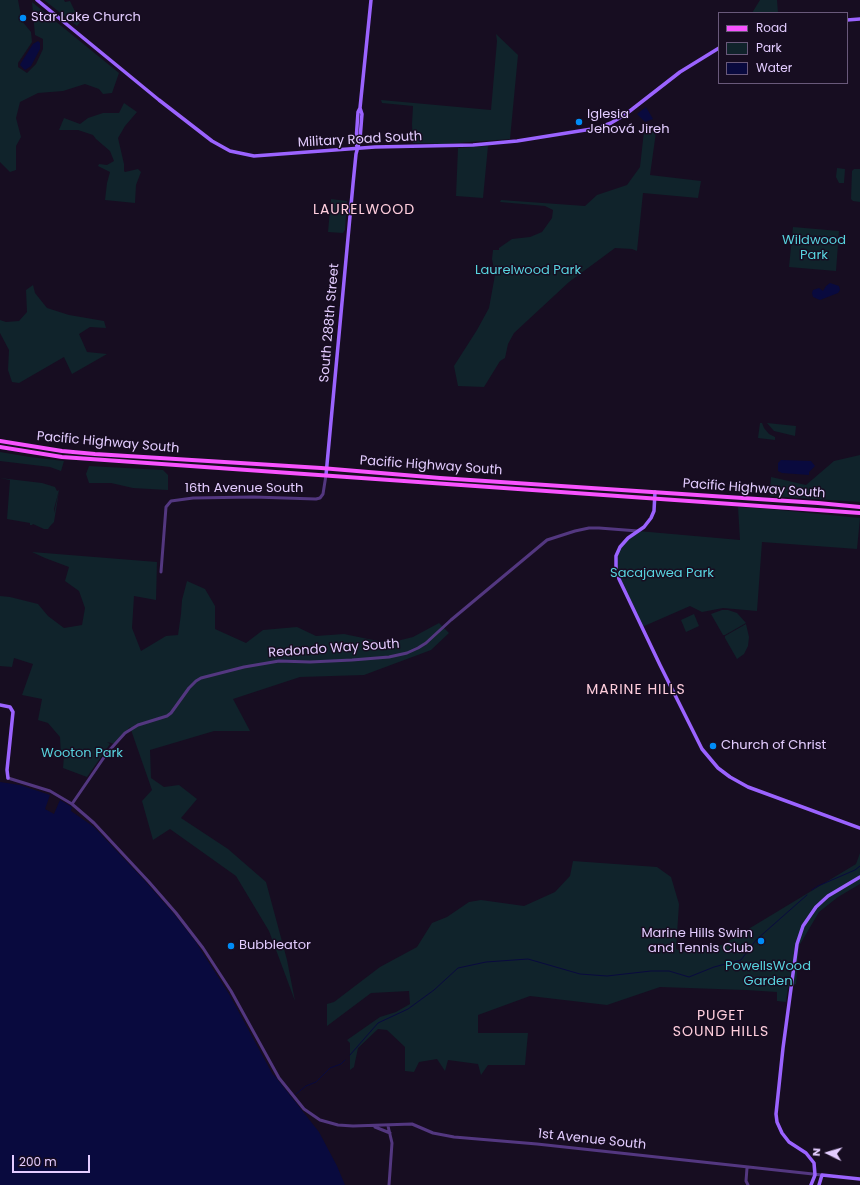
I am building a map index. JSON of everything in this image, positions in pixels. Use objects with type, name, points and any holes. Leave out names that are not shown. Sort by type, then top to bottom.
[{"type":"main road","name":"Military Road South","points":[[37,0],[165,105],[212,141],[241,154],[263,156],[357,148],[473,145],[517,141],[598,128],[611,123],[626,114],[680,72],[718,49]]},
{"type":"main road","name":"South 288th Street","points":[[326,475],[357,148],[360,139],[362,114],[360,108],[371,0]]},
{"type":"main road","points":[[848,20],[860,19]]},
{"type":"main road","name":"Pacific Highway South","points":[[0,442],[62,451],[327,468],[860,508]]},
{"type":"main road","name":"Pacific Highway South","points":[[0,447],[62,457],[127,462],[860,513]]},
{"type":"main road","points":[[29,452],[58,454],[62,451]]},
{"type":"main road","points":[[127,462],[146,460],[148,457]]},
{"type":"main road","points":[[456,484],[471,482],[489,484],[492,483],[492,481]]},
{"type":"main road","points":[[498,487],[500,484],[518,486],[535,484]]},
{"type":"main road","points":[[655,492],[654,511],[651,518],[647,524],[624,542],[618,550],[616,562],[617,574],[693,733],[709,759],[730,777],[748,787],[860,828]]},
{"type":"main road","points":[[717,502],[723,500],[737,501],[740,498]]},
{"type":"main road","points":[[0,705],[8,706],[12,709],[13,715],[7,770],[8,778]]},
{"type":"main road","points":[[811,1185],[815,1174],[813,1160],[806,1153],[789,1142],[782,1133],[777,1122],[776,1114],[783,1048],[798,944],[803,926],[816,907],[828,896],[860,877]]},
{"type":"main road","points":[[819,1185],[822,1175]]},
{"type":"main road","name":"1st Avenue South","points":[[822,1175],[860,1179]]},
{"type":"street","name":"South 288th Street","points":[[320,498],[324,490],[326,475]]},
{"type":"street","name":"16th Avenue South","points":[[161,572],[166,507],[174,500],[193,498],[253,497],[320,498]]},
{"type":"street","name":"Redondo Way South","points":[[72,804],[107,753],[125,733],[138,725],[167,716],[171,713],[189,688],[201,678],[244,667],[279,661],[310,662],[352,660],[388,657],[407,653],[426,643],[451,620],[547,540],[589,528],[638,531]]},
{"type":"street","points":[[8,778],[12,781],[50,791],[72,804]]},
{"type":"street","name":"1st Avenue South","points":[[72,804],[86,814],[102,831],[149,882],[186,926],[203,948],[231,991],[279,1078],[304,1109],[315,1118],[324,1122],[344,1125],[388,1126],[403,1123],[412,1124],[434,1133],[454,1137],[537,1144],[822,1175]]},
{"type":"street","points":[[373,1126],[390,1133]]},
{"type":"street","points":[[388,1126],[392,1143],[388,1185]]},
{"type":"street","points":[[747,1168],[746,1181],[748,1185]]},
{"type":"green space","points":[[0,0],[18,0],[22,21],[31,32],[32,42],[18,63],[18,67],[27,73],[36,64],[43,49],[43,39],[35,35],[32,2],[119,73],[112,93],[103,94],[99,89],[85,84],[63,91],[38,93],[20,102],[16,118],[21,137],[16,146],[16,170],[10,172],[0,162]]},
{"type":"green space","points":[[44,0],[70,1],[80,22],[77,26]]},
{"type":"green space","points":[[760,0],[777,0],[778,12],[753,12]]},
{"type":"green space","points":[[496,34],[518,55],[510,139],[443,144],[413,143],[413,106],[382,103],[381,100],[491,110],[497,41]]},
{"type":"green space","points":[[124,103],[137,112],[125,126],[118,138],[124,164],[124,171],[138,169],[141,172],[136,185],[135,203],[105,200],[110,172],[98,166],[99,164],[107,165],[114,161],[110,151],[93,135],[78,130],[59,130],[64,118],[80,124],[88,118],[103,113],[119,113]]},
{"type":"green space","name":"Laurelwood Park","points":[[644,131],[656,132],[650,175],[701,181],[698,198],[643,193],[637,251],[632,249],[615,248],[569,282],[514,333],[508,344],[505,358],[500,361],[484,387],[458,386],[454,366],[489,308],[495,275],[492,259],[493,250],[499,250],[499,248],[512,239],[530,237],[542,232],[552,218],[553,210],[545,206],[500,202],[501,200],[585,206],[597,195],[627,185],[640,167]]},
{"type":"green space","points":[[488,146],[483,198],[456,196],[458,148]]},
{"type":"green space","points":[[837,168],[845,169],[844,183],[839,183],[836,177]]},
{"type":"green space","points":[[854,169],[860,169],[860,202],[853,201],[851,199],[852,171]]},
{"type":"green space","points":[[331,199],[347,201],[345,230],[343,233],[328,232]]},
{"type":"green space","name":"Wildwood Park","points":[[793,227],[839,231],[836,271],[789,267]]},
{"type":"green space","points":[[33,285],[35,293],[47,308],[69,315],[104,321],[106,328],[90,327],[79,334],[87,352],[107,354],[72,374],[64,357],[19,383],[12,382],[8,370],[9,350],[0,333],[0,320],[6,322],[19,321],[27,312],[26,290]]},
{"type":"green space","points":[[760,423],[762,423],[769,434],[775,437],[775,440],[758,438]]},
{"type":"green space","points":[[767,423],[796,426],[795,436],[774,431]]},
{"type":"green space","points":[[0,452],[64,461],[61,471],[50,467],[0,461]]},
{"type":"green space","points":[[860,455],[860,502],[770,496],[771,477],[806,485],[834,461]]},
{"type":"green space","points":[[89,466],[163,470],[168,475],[168,490],[133,488],[111,483],[89,483],[86,474]]},
{"type":"green space","points":[[0,478],[42,483],[55,487],[57,491],[59,490],[54,509],[54,513],[59,491],[54,522],[48,529],[44,529],[33,524],[30,525],[30,523],[7,519],[10,480]]},
{"type":"green space","name":"Sacajawea Park","points":[[738,507],[860,518],[857,549],[762,542],[757,611],[723,608],[702,612],[690,606],[642,627],[619,579],[616,565],[620,547],[638,531],[740,540]]},
{"type":"green space","name":"Wooton Park","points":[[32,552],[157,562],[156,600],[134,596],[132,628],[141,651],[166,636],[178,635],[182,600],[187,581],[205,589],[215,606],[215,629],[246,643],[263,630],[297,627],[316,636],[344,634],[389,643],[413,637],[439,623],[449,633],[431,650],[364,675],[300,677],[233,699],[250,731],[214,731],[150,750],[151,778],[164,787],[179,785],[197,799],[181,818],[228,849],[266,882],[287,960],[295,1001],[269,931],[236,876],[170,829],[153,840],[142,801],[152,790],[130,727],[115,744],[107,742],[110,744],[87,777],[63,768],[64,756],[61,755],[60,737],[48,723],[38,720],[42,699],[22,695],[33,664],[14,658],[12,667],[0,666],[0,596],[38,604],[48,616],[64,628],[82,625],[85,608],[79,591],[65,581],[69,567]]},
{"type":"green space","points":[[722,610],[737,613],[746,623],[723,635],[711,614]]},
{"type":"green space","points":[[694,614],[699,626],[686,632],[681,620]]},
{"type":"green space","points":[[746,624],[749,637],[748,646],[744,654],[737,659],[725,636]]},
{"type":"green space","name":"PowellsWood Garden","points":[[860,853],[860,884],[838,897],[819,912],[799,946],[796,984],[788,987],[786,1002],[777,1001],[777,992],[660,987],[607,1005],[530,996],[478,1015],[478,1033],[528,1033],[525,1065],[488,1065],[481,1075],[478,1064],[448,1060],[445,1071],[437,1059],[419,1062],[414,1072],[405,1071],[405,1047],[387,1030],[378,1029],[358,1048],[354,1067],[350,1070],[350,1043],[347,1040],[380,1017],[396,1012],[410,1004],[409,991],[371,993],[327,1026],[327,1004],[334,1002],[380,967],[417,947],[432,923],[447,917],[469,902],[481,900],[524,906],[555,892],[570,876],[573,861],[657,867],[671,877],[679,904],[676,949],[685,952],[722,945],[856,864]]},
{"type":"water","points":[[38,41],[40,43],[40,49],[31,66],[25,70],[20,65],[33,44]]},
{"type":"water","points":[[646,107],[653,119],[645,122],[637,114]]},
{"type":"water","points":[[830,283],[839,286],[840,290],[838,293],[820,300],[813,297],[813,290],[819,288],[823,291]]},
{"type":"water","points":[[781,460],[811,461],[815,466],[809,472],[809,475],[782,473],[778,471],[778,463]]},
{"type":"water","points":[[0,782],[20,785],[50,795],[45,809],[54,814],[60,800],[72,807],[71,811],[94,827],[174,914],[195,941],[229,994],[273,1075],[319,1132],[345,1185],[0,1185]]},
{"type":"waterway","points":[[812,890],[855,870],[860,866]]},
{"type":"waterway","points":[[350,1055],[378,1023],[408,1009],[434,990],[458,968],[486,962],[528,959],[580,974],[607,976],[651,971],[669,971],[689,977],[714,967],[741,960],[756,940],[807,895]]},
{"type":"waterway","points":[[296,1094],[306,1086],[316,1082],[330,1068],[341,1064],[345,1060]]},
{"type":"place","name":"Star Lake Church","points":[[23,18]]},
{"type":"place","name":"Iglesia Jehová Jireh","points":[[579,122]]},
{"type":"place","name":"Church of Christ","points":[[713,746]]},
{"type":"place","name":"Marine Hills Swim and Tennis Club","points":[[761,941]]},
{"type":"place","name":"Bubbleator","points":[[231,946]]},
{"type":"district","name":"LAURELWOOD","points":[[364,210]]},
{"type":"district","name":"MARINE HILLS","points":[[636,690]]},
{"type":"district","name":"PUGET SOUND HILLS","points":[[721,1024]]}]
